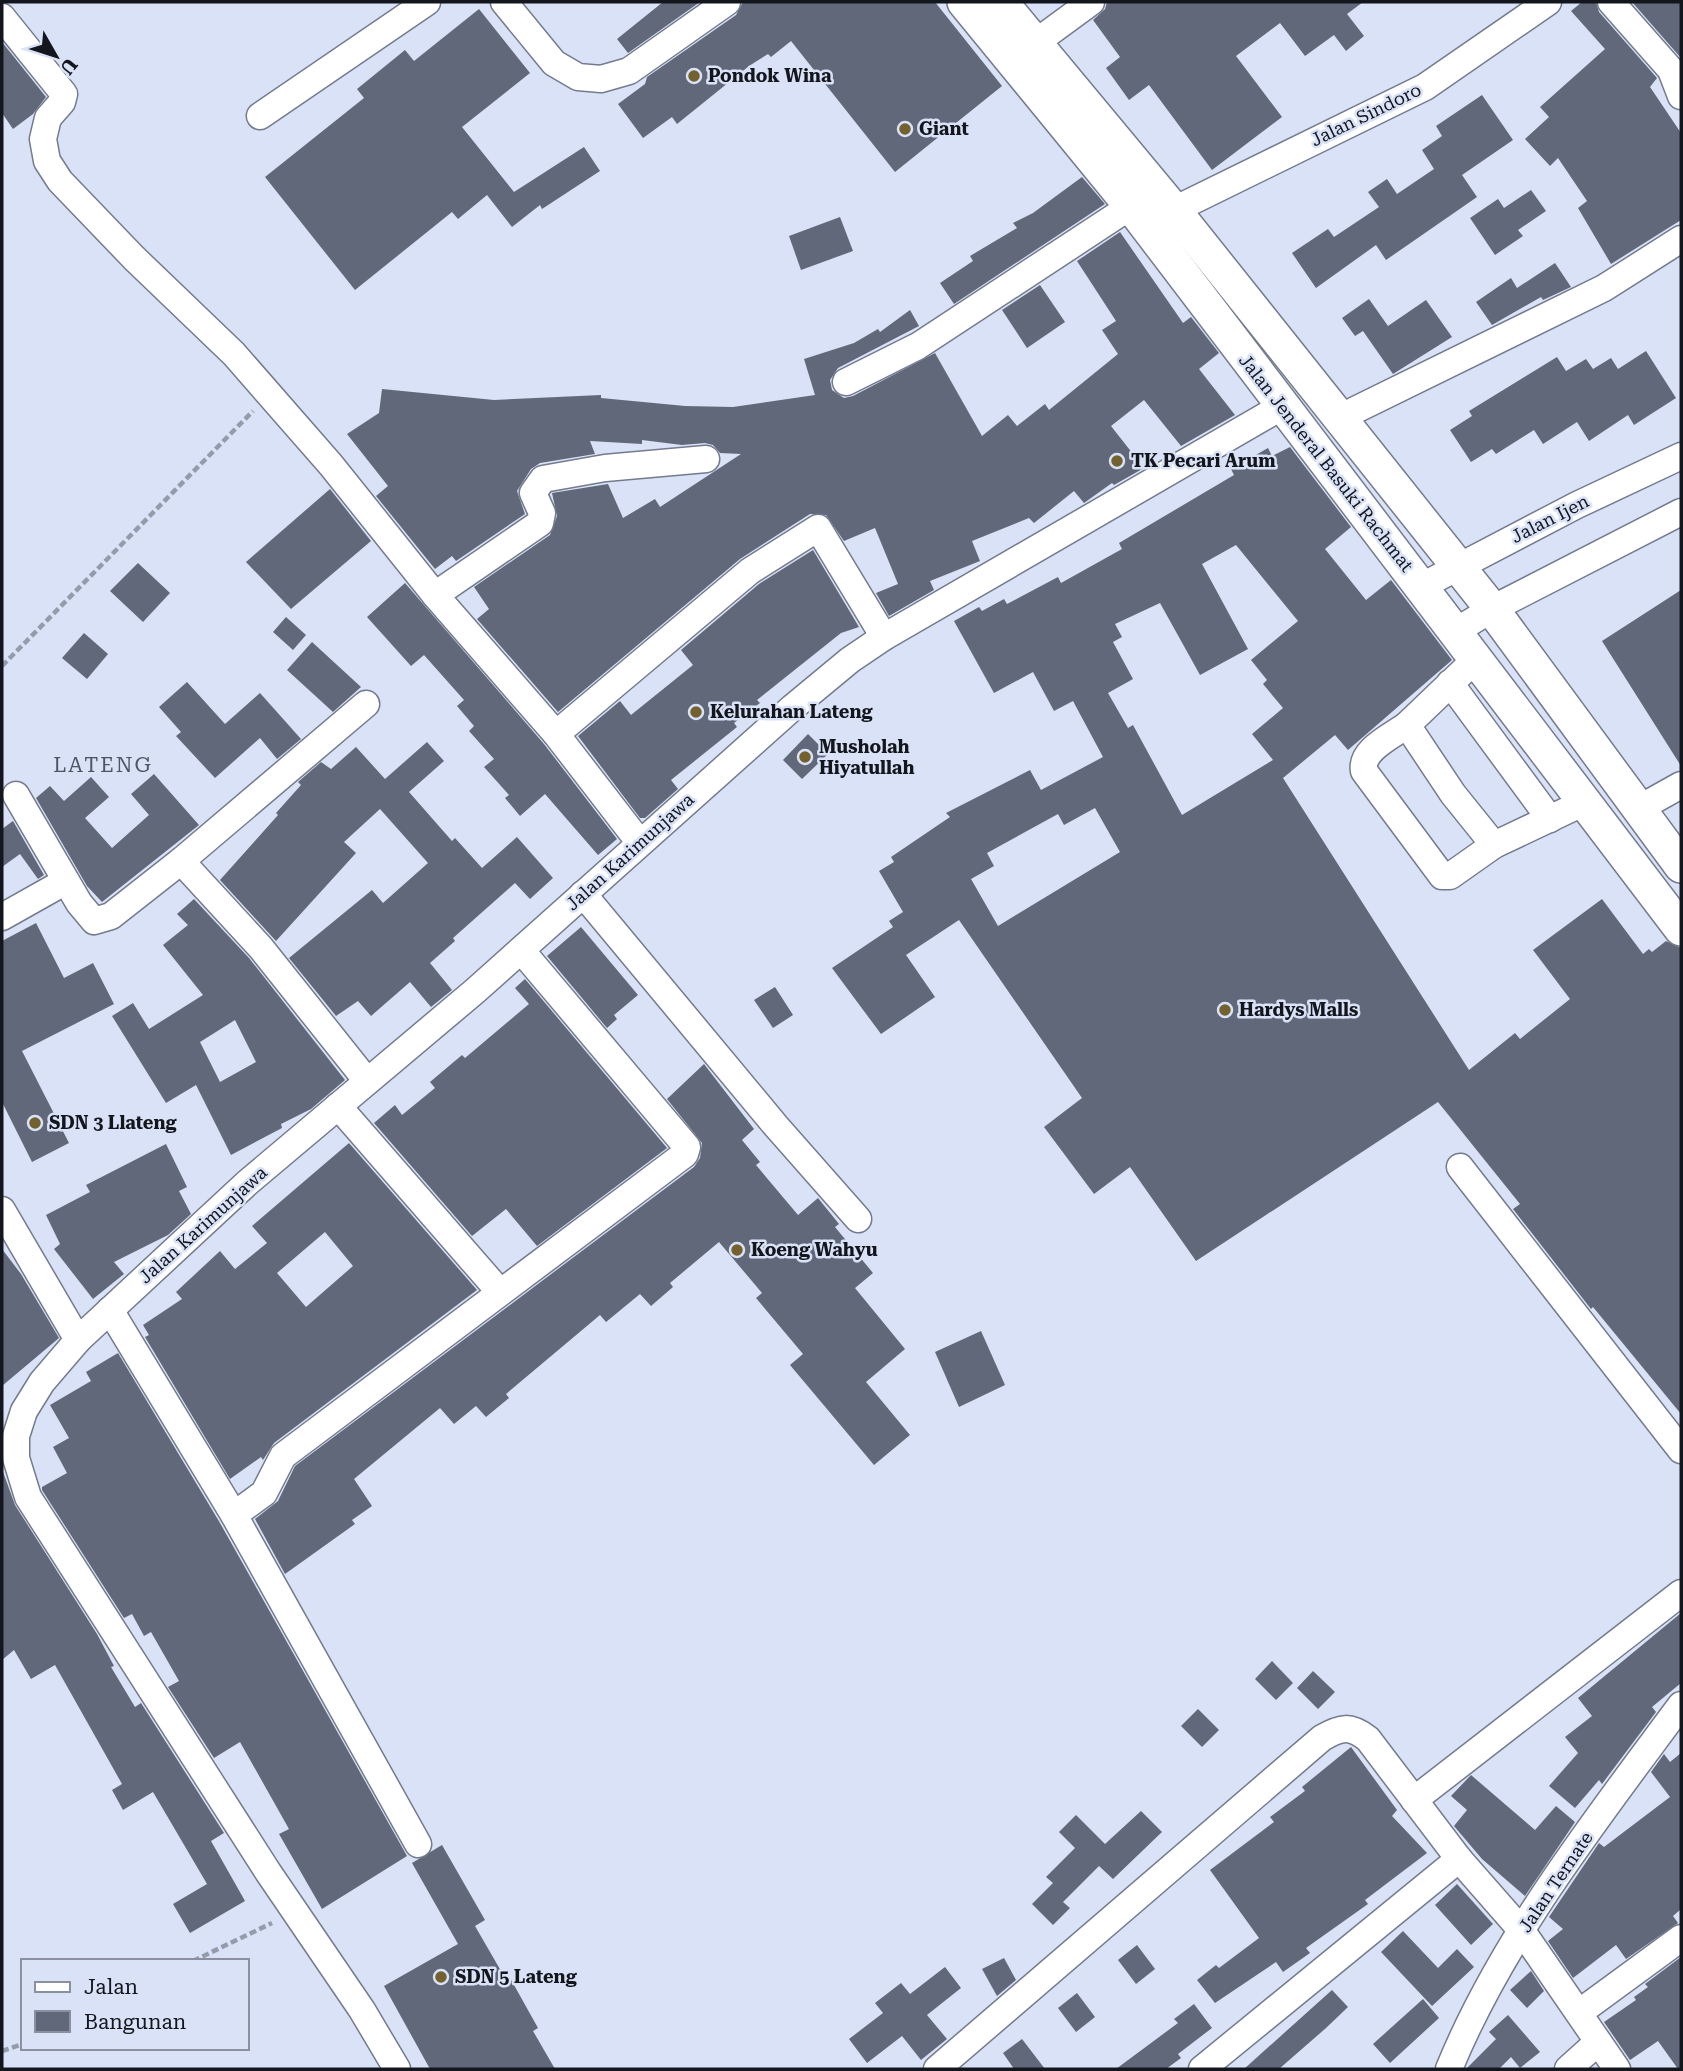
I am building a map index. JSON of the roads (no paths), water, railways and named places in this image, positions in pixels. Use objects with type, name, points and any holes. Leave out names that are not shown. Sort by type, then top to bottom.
[{"type":"main road","name":"Jalan Jenderal Basuki Rachmat","points":[[964,2],[1131,206],[1281,407],[1422,586],[1681,929]]},
{"type":"main road","points":[[1001,2],[1174,209],[1492,609],[1681,866]]},
{"type":"street","points":[[260,116],[427,2]]},
{"type":"street","points":[[504,2],[554,64],[578,76],[601,79],[629,71],[727,2]]},
{"type":"street","points":[[1035,43],[1091,2]]},
{"type":"street","name":"Jalan Sindoro","points":[[1174,209],[1425,87],[1548,2]]},
{"type":"street","points":[[1611,2],[1671,70],[1681,96]]},
{"type":"street","points":[[2,17],[64,94],[62,102],[48,118],[43,139],[53,171],[134,258],[234,354],[331,466],[435,595],[556,734],[640,843]]},
{"type":"street","points":[[846,382],[918,346],[1131,206]]},
{"type":"street","points":[[1339,418],[1604,288],[1681,239]]},
{"type":"street","name":"Jalan Karimunjawa","points":[[397,2069],[348,1988],[294,1911],[29,1497],[16,1458],[16,1436],[24,1410],[78,1340],[247,1183],[521,950],[792,708],[850,660],[884,637],[1281,407]]},
{"type":"street","name":"Jalan Ijen","points":[[1422,586],[1681,456]]},
{"type":"street","points":[[435,595],[540,523],[541,513],[533,493],[543,478],[605,468],[706,459]]},
{"type":"street","points":[[1456,631],[1492,609],[1681,512]]},
{"type":"street","points":[[556,734],[750,571],[818,528],[884,637]]},
{"type":"street","points":[[1476,659],[1407,725],[1366,755],[1362,763],[1364,771],[1442,876],[1450,876],[1494,845],[1585,802]]},
{"type":"street","points":[[1451,683],[1550,820]]},
{"type":"street","points":[[16,795],[87,914],[94,920],[101,921],[181,861],[366,704]]},
{"type":"street","points":[[1407,725],[1453,794],[1494,845]]},
{"type":"street","points":[[1638,809],[1681,785]]},
{"type":"street","points":[[181,861],[261,948],[367,1081]]},
{"type":"street","points":[[2,917],[66,881]]},
{"type":"street","points":[[583,894],[776,1126],[858,1219]]},
{"type":"street","points":[[234,1515],[264,1493],[283,1456],[499,1291],[681,1160],[687,1147],[521,950]]},
{"type":"street","points":[[338,1106],[499,1291]]},
{"type":"street","points":[[1460,1167],[1681,1451]]},
{"type":"street","points":[[2,1210],[78,1340]]},
{"type":"street","points":[[110,1310],[234,1515],[418,1844]]},
{"type":"street","points":[[1414,1800],[1681,1593]]},
{"type":"street","name":"Jalan Ternate","points":[[1449,2069],[1461,2040],[1522,1931],[1618,1790],[1681,1705]]},
{"type":"street","points":[[937,2069],[1322,1738],[1339,1728],[1355,1729],[1368,1739],[1458,1859],[1522,1931],[1617,2069]]},
{"type":"street","points":[[1202,2069],[1458,1859]]},
{"type":"street","points":[[1580,2012],[1681,1938]]},
{"type":"street","points":[[1568,2069],[1598,2042]]},
{"type":"place","name":"Pondok Wina","points":[[694,76]]},
{"type":"place","name":"Giant","points":[[905,129]]},
{"type":"place","name":"TK Pecari Arum","points":[[1117,461]]},
{"type":"place","name":"Kelurahan Lateng","points":[[696,712]]},
{"type":"place","name":"Musholah Hiyatullah","points":[[805,757]]},
{"type":"place","name":"Hardys Malls","points":[[1225,1010]]},
{"type":"place","name":"SDN 3 Llateng","points":[[35,1123]]},
{"type":"place","name":"Koeng Wahyu","points":[[737,1250]]},
{"type":"place","name":"SDN 5 Lateng","points":[[441,1977]]},
{"type":"district","name":"LATENG","points":[[103,765]]}]
